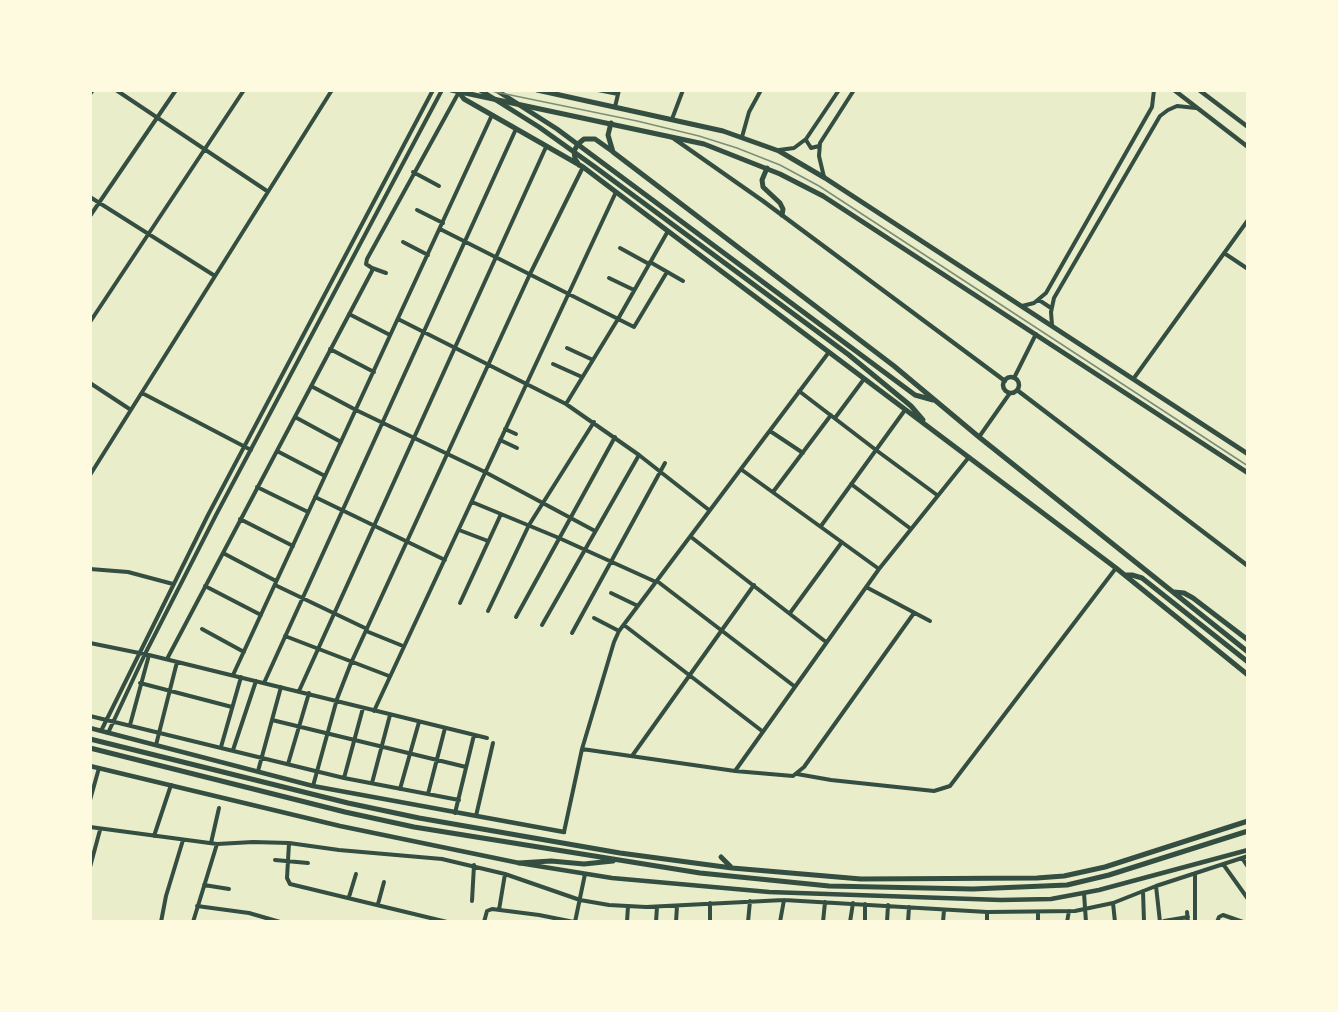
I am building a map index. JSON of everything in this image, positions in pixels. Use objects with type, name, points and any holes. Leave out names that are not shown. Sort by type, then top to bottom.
[{"type":"main road","points":[[451,90],[669,135],[704,144],[767,168],[823,196],[1248,473]]},
{"type":"main road","points":[[480,90],[539,127],[595,167],[849,355],[915,410],[925,424]]},
{"type":"main road","points":[[496,90],[557,129],[915,395],[935,400]]},
{"type":"main road","points":[[537,90],[560,92],[672,119],[742,137],[779,150],[1248,454]]},
{"type":"main road","points":[[459,92],[464,99],[492,116],[583,167]]},
{"type":"main road","points":[[611,123],[608,135],[613,152]]},
{"type":"main road","points":[[1248,652],[979,437],[894,366],[613,152],[595,139],[584,139],[575,147],[574,155],[583,167],[1116,568],[1248,675]]},
{"type":"main road","points":[[767,168],[762,180],[763,187],[780,203],[783,209],[782,215]]},
{"type":"main road","points":[[1125,575],[1142,578],[1248,662]]},
{"type":"main road","points":[[1172,592],[1184,593],[1193,598],[1248,640]]},
{"type":"main road","points":[[90,739],[311,794],[471,828],[620,853],[732,868],[884,880],[1051,877],[1105,867],[1248,821]]},
{"type":"main road","points":[[90,748],[345,812],[414,826],[700,873],[829,886],[973,889],[1067,885],[1095,879],[1248,831]]},
{"type":"main road","points":[[311,794],[313,786]]},
{"type":"main road","points":[[721,857],[732,868]]},
{"type":"main road","points":[[519,863],[543,861],[592,864],[617,860]]},
{"type":"street","points":[[90,94],[93,90]]},
{"type":"street","points":[[116,90],[267,191]]},
{"type":"street","points":[[90,216],[176,90]]},
{"type":"street","points":[[90,322],[244,90]]},
{"type":"street","points":[[90,475],[332,90]]},
{"type":"street","points":[[101,731],[173,584],[433,90]]},
{"type":"street","points":[[108,733],[251,450],[441,90]]},
{"type":"street","points":[[598,90],[618,92],[615,107]]},
{"type":"street","points":[[672,119],[683,90]]},
{"type":"street","points":[[742,137],[749,112],[761,90]]},
{"type":"street","points":[[779,150],[794,148],[806,139],[839,90]]},
{"type":"street","points":[[825,178],[820,162],[819,146],[854,90]]},
{"type":"street","points":[[1022,306],[1039,300],[1052,283],[1152,107],[1154,90]]},
{"type":"street","points":[[1173,90],[1248,147]]},
{"type":"street","points":[[1199,90],[1248,127]]},
{"type":"street","points":[[386,273],[366,264],[367,259],[459,92]]},
{"type":"street","points":[[425,105],[431,109]]},
{"type":"street","points":[[1052,326],[1051,308],[1054,298],[1160,116],[1177,106],[1197,108]]},
{"type":"street","points":[[234,675],[492,116]]},
{"type":"street","points":[[264,682],[516,129]]},
{"type":"street","points":[[669,135],[782,215],[1005,381]]},
{"type":"street","points":[[806,139],[811,148],[819,146]]},
{"type":"street","points":[[298,691],[546,147]]},
{"type":"street","points":[[313,786],[326,734],[351,663],[530,274],[583,167]]},
{"type":"street","points":[[413,172],[439,186]]},
{"type":"street","points":[[374,711],[616,192]]},
{"type":"street","points":[[90,197],[215,276]]},
{"type":"street","points":[[417,210],[443,223]]},
{"type":"street","points":[[1134,378],[1248,220]]},
{"type":"street","points":[[440,229],[635,327],[667,272]]},
{"type":"street","points":[[566,404],[668,231]]},
{"type":"street","points":[[402,242],[428,255]]},
{"type":"street","points":[[620,248],[683,281]]},
{"type":"street","points":[[1224,253],[1248,269]]},
{"type":"street","points":[[167,659],[372,268]]},
{"type":"street","points":[[609,278],[634,290]]},
{"type":"street","points":[[1039,300],[1051,308]]},
{"type":"street","points":[[349,314],[390,335]]},
{"type":"street","points":[[398,319],[566,404],[615,437],[710,510]]},
{"type":"street","points":[[1014,378],[1036,334]]},
{"type":"street","points":[[567,348],[593,360]]},
{"type":"street","points":[[330,349],[374,372]]},
{"type":"street","points":[[90,728],[313,786],[564,832],[582,749],[614,642],[620,631],[829,352]]},
{"type":"street","points":[[553,364],[582,377]]},
{"type":"street","points":[[1005,381],[1008,378],[1014,378]]},
{"type":"street","points":[[1014,378],[1018,383],[1017,390]]},
{"type":"street","points":[[773,492],[802,453],[864,379]]},
{"type":"street","points":[[1005,381],[1004,389],[1010,393]]},
{"type":"street","points":[[90,383],[131,410]]},
{"type":"street","points":[[311,386],[485,472],[595,531]]},
{"type":"street","points":[[979,437],[1010,393],[1017,390]]},
{"type":"street","points":[[1017,390],[1248,566]]},
{"type":"street","points":[[799,391],[937,495]]},
{"type":"street","points":[[142,393],[251,450]]},
{"type":"street","points":[[821,526],[905,410]]},
{"type":"street","points":[[295,417],[341,442]]},
{"type":"street","points":[[489,611],[529,525],[594,422]]},
{"type":"street","points":[[505,429],[516,434]]},
{"type":"street","points":[[770,431],[802,453]]},
{"type":"street","points":[[516,617],[615,437]]},
{"type":"street","points":[[500,440],[517,448]]},
{"type":"street","points":[[278,451],[325,476]]},
{"type":"street","points":[[542,625],[639,455]]},
{"type":"street","points":[[735,771],[879,569],[969,457]]},
{"type":"street","points":[[572,633],[665,463]]},
{"type":"street","points":[[742,470],[879,569]]},
{"type":"street","points":[[851,484],[911,529]]},
{"type":"street","points":[[257,487],[308,512]]},
{"type":"street","points":[[315,497],[445,560]]},
{"type":"street","points":[[472,502],[656,581],[794,687]]},
{"type":"street","points":[[460,603],[501,514]]},
{"type":"street","points":[[240,519],[292,546]]},
{"type":"street","points":[[459,530],[488,541]]},
{"type":"street","points":[[691,537],[826,642]]},
{"type":"street","points":[[790,614],[842,542]]},
{"type":"street","points":[[223,553],[301,597],[366,630],[404,646]]},
{"type":"street","points":[[797,774],[934,791],[950,786],[1116,568]]},
{"type":"street","points":[[90,569],[128,572],[173,584]]},
{"type":"street","points":[[632,756],[754,585]]},
{"type":"street","points":[[205,586],[261,615]]},
{"type":"street","points":[[866,587],[930,621]]},
{"type":"street","points":[[611,593],[638,606]]},
{"type":"street","points":[[582,749],[735,771],[788,777],[797,774],[914,613]]},
{"type":"street","points":[[594,618],[620,631]]},
{"type":"street","points":[[624,625],[762,731]]},
{"type":"street","points":[[202,630],[244,652]]},
{"type":"street","points":[[285,636],[389,676]]},
{"type":"street","points":[[90,643],[139,652],[337,699],[374,711],[487,738]]},
{"type":"street","points":[[130,725],[147,654]]},
{"type":"street","points":[[156,745],[177,662]]},
{"type":"street","points":[[221,747],[241,677]]},
{"type":"street","points":[[233,750],[256,681]]},
{"type":"street","points":[[140,683],[232,707]]},
{"type":"street","points":[[258,771],[281,687]]},
{"type":"street","points":[[288,764],[309,693]]},
{"type":"street","points":[[344,778],[363,708]]},
{"type":"street","points":[[372,783],[390,715]]},
{"type":"street","points":[[90,716],[344,778],[459,800]]},
{"type":"street","points":[[272,720],[466,767]]},
{"type":"street","points":[[400,789],[419,722]]},
{"type":"street","points":[[428,794],[445,728]]},
{"type":"street","points":[[455,813],[474,735]]},
{"type":"street","points":[[476,817],[493,743]]},
{"type":"street","points":[[90,766],[340,826],[519,863],[585,874],[770,892],[1001,900],[1051,899],[1084,893],[1248,850]]},
{"type":"street","points":[[90,801],[99,768]]},
{"type":"street","points":[[154,836],[171,785]]},
{"type":"street","points":[[210,843],[219,808]]},
{"type":"street","points":[[90,827],[217,844],[289,843],[458,861],[505,874],[580,900],[657,907],[784,900],[987,912],[1085,910],[1113,903],[1156,886],[1248,856]]},
{"type":"street","points":[[90,867],[100,830]]},
{"type":"street","points":[[161,922],[166,896],[183,840]]},
{"type":"street","points":[[289,843],[287,878],[290,884],[447,922]]},
{"type":"street","points":[[193,922],[217,844]]},
{"type":"street","points":[[1242,858],[1248,867]]},
{"type":"street","points":[[275,860],[308,863]]},
{"type":"street","points":[[1222,864],[1248,898]]},
{"type":"street","points":[[472,901],[474,865]]},
{"type":"street","points":[[1195,873],[1195,922]]},
{"type":"street","points":[[349,897],[356,874]]},
{"type":"street","points":[[499,910],[505,874]]},
{"type":"street","points":[[484,922],[487,911],[492,909],[574,922],[585,874]]},
{"type":"street","points":[[378,904],[384,882]]},
{"type":"street","points":[[204,885],[230,889]]},
{"type":"street","points":[[1156,886],[1162,921],[1188,917]]},
{"type":"street","points":[[1143,891],[1144,922]]},
{"type":"street","points":[[1084,893],[1086,922]]},
{"type":"street","points":[[780,922],[784,900]]},
{"type":"street","points":[[748,922],[750,902]]},
{"type":"street","points":[[822,922],[825,902]]},
{"type":"street","points":[[710,903],[710,922]]},
{"type":"street","points":[[850,922],[853,903]]},
{"type":"street","points":[[865,903],[865,922]]},
{"type":"street","points":[[1113,903],[1115,922]]},
{"type":"street","points":[[887,922],[888,905]]},
{"type":"street","points":[[197,906],[249,913],[280,922]]},
{"type":"street","points":[[627,922],[628,906]]},
{"type":"street","points":[[676,922],[677,906]]},
{"type":"street","points":[[656,922],[657,907]]},
{"type":"street","points":[[908,922],[909,907]]},
{"type":"street","points":[[943,922],[944,910]]},
{"type":"street","points":[[1067,922],[1069,911]]},
{"type":"street","points":[[987,912],[987,922]]},
{"type":"street","points":[[1038,912],[1038,922]]},
{"type":"street","points":[[1217,922],[1223,915],[1243,922]]},
{"type":"railway","points":[[486,90],[699,136],[780,165],[819,186],[1248,466]]}]
